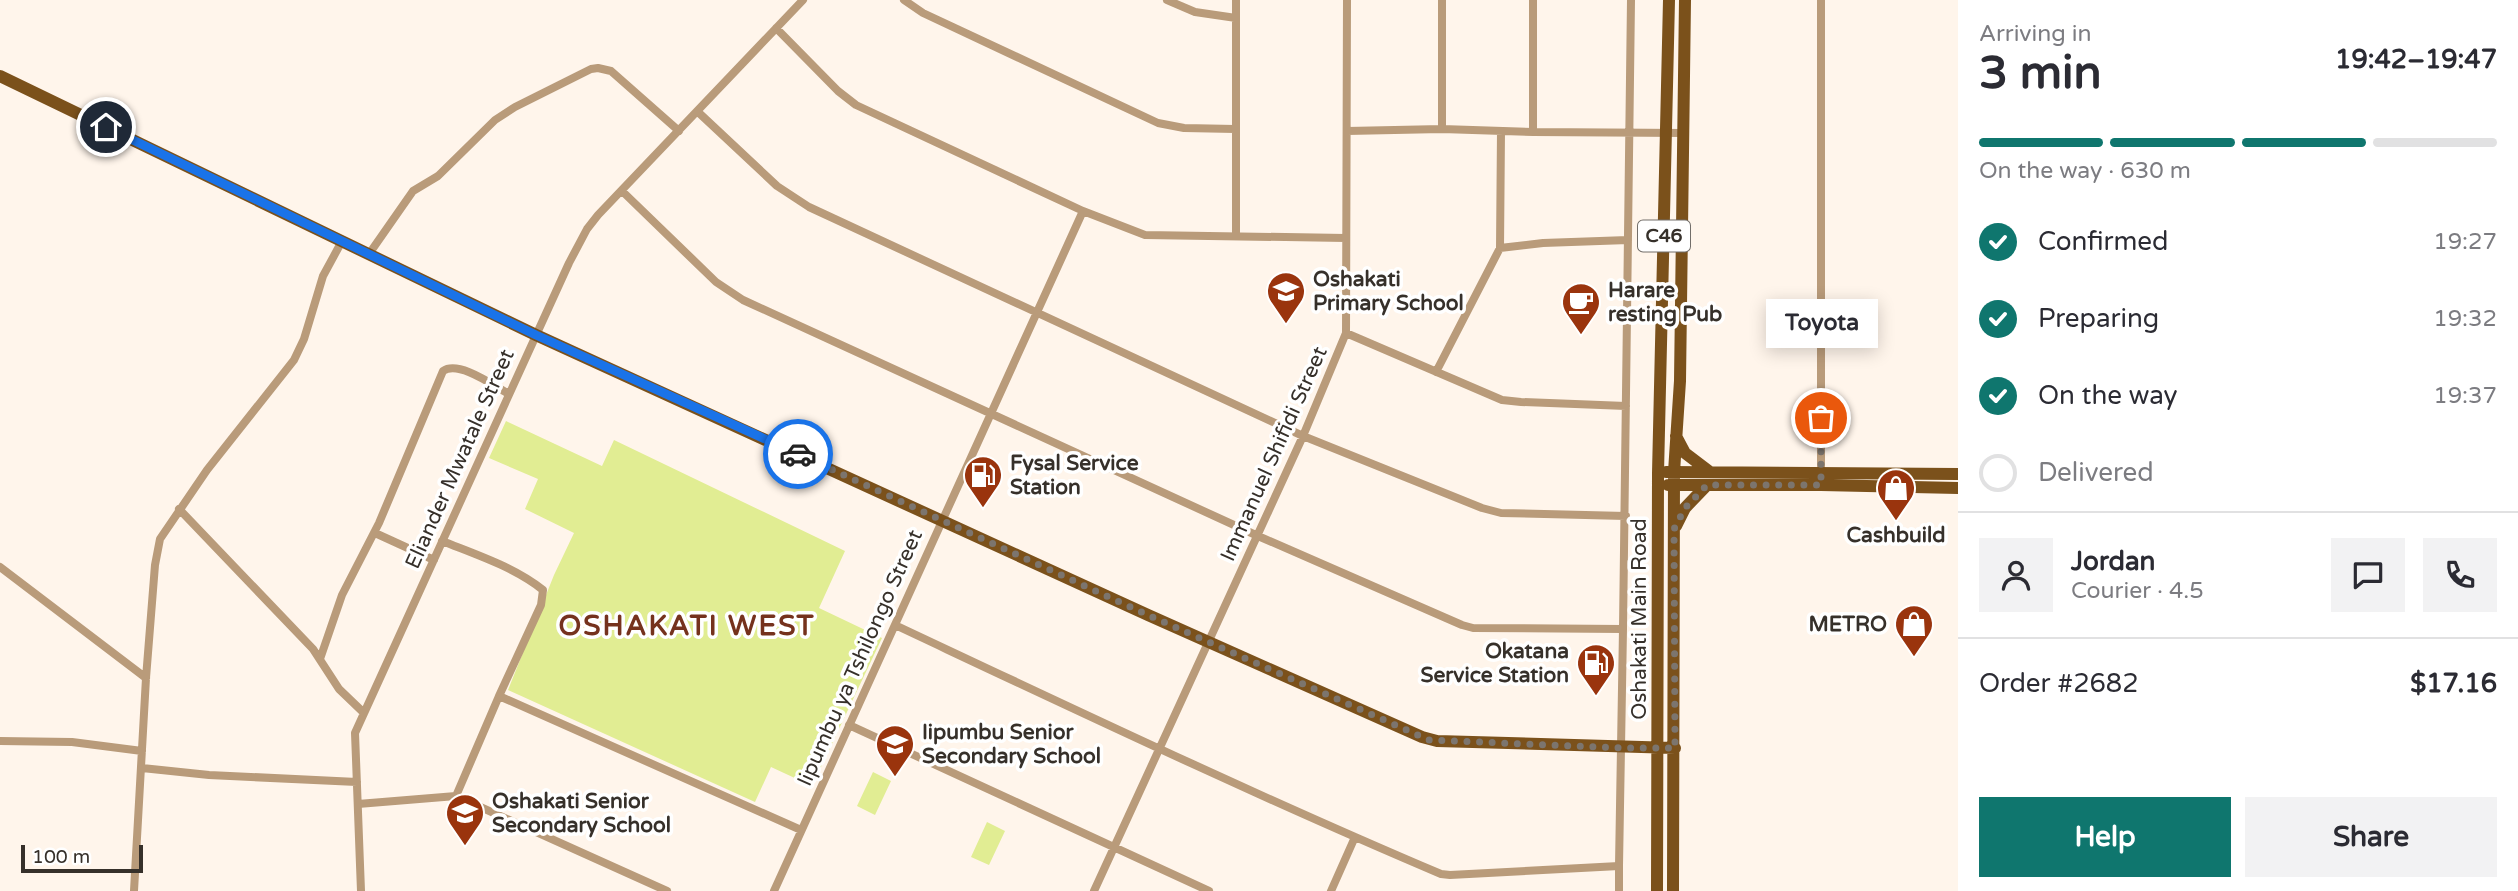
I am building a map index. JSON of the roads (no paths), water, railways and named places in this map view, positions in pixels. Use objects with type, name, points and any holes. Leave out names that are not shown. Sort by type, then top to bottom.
[{"type":"main road","name":"C46","points":[[1658,479],[1669,0]]},
{"type":"main road","name":"C46","points":[[1674,479],[1680,381],[1685,0]]},
{"type":"main road","points":[[0,76],[536,335],[1429,740],[1675,748]]},
{"type":"main road","points":[[1676,436],[1685,453],[1708,479]]},
{"type":"main road","points":[[1658,479],[1958,474]]},
{"type":"main road","points":[[1821,478],[1958,488]]},
{"type":"main road","name":"Oshakati Main Road","points":[[1657,891],[1658,479]]},
{"type":"main road","name":"Oshakati Main Road","points":[[1673,891],[1674,479]]},
{"type":"main road","points":[[1674,529],[1685,508],[1708,479]]},
{"type":"street","name":"Eliander Mwatale Street","points":[[362,891],[355,733],[587,229],[803,0]]},
{"type":"street","points":[[904,0],[923,13],[1158,122],[1184,128],[1235,129]]},
{"type":"street","points":[[1167,0],[1195,12],[1236,18]]},
{"type":"street","points":[[1236,235],[1237,0]]},
{"type":"street","name":"Immanuel Shifidi Street","points":[[1094,891],[1258,536],[1346,333],[1347,0]]},
{"type":"street","points":[[1442,0],[1442,130]]},
{"type":"street","points":[[1533,0],[1533,132]]},
{"type":"street","points":[[1619,891],[1631,0]]},
{"type":"street","points":[[1821,0],[1821,478]]},
{"type":"street","points":[[776,29],[838,91],[856,105],[1083,211],[1145,235],[1346,238]]},
{"type":"street","points":[[369,254],[413,191],[438,176],[495,120],[591,69],[611,71],[679,131]]},
{"type":"street","points":[[698,112],[793,199],[1303,436],[1492,512],[1626,516]]},
{"type":"street","points":[[1347,131],[1684,132]]},
{"type":"street","points":[[1436,372],[1500,248],[1501,131]]},
{"type":"street","points":[[622,191],[727,291],[1258,536],[1473,628],[1623,629]]},
{"type":"street","name":"Iipumbu ya Tshilongo Street","points":[[774,891],[1083,211]]},
{"type":"street","points":[[1500,248],[1543,243],[1628,240]]},
{"type":"street","points":[[134,891],[146,678],[160,539],[179,509],[294,360],[304,339],[323,276],[342,241]]},
{"type":"street","points":[[1346,333],[1511,402],[1626,406]]},
{"type":"street","points":[[320,659],[342,595],[375,533],[443,371],[454,367],[466,371],[509,394]]},
{"type":"street","points":[[179,509],[320,659],[339,689],[364,713]]},
{"type":"street","points":[[375,533],[434,560]]},
{"type":"street","points":[[442,541],[509,569],[543,590],[541,605],[456,796]]},
{"type":"street","points":[[0,567],[146,678]]},
{"type":"street","points":[[895,625],[1355,837],[1450,875],[1619,866]]},
{"type":"street","points":[[499,696],[801,830]]},
{"type":"street","points":[[849,725],[1209,891]]},
{"type":"street","points":[[0,741],[72,742],[142,751]]},
{"type":"street","points":[[142,768],[209,775],[357,782]]},
{"type":"street","points":[[358,804],[456,796],[667,891]]},
{"type":"street","points":[[1331,891],[1355,837]]},
{"type":"place","name":"Oshakati Primary School","points":[[1286,325]]},
{"type":"place","name":"Harare resting Pub","points":[[1581,336]]},
{"type":"place","name":"Toyota","points":[[1821,418]]},
{"type":"place","name":"Fysal Service Station","points":[[983,509]]},
{"type":"place","name":"Cashbuild","points":[[1896,522]]},
{"type":"place","name":"METRO","points":[[1914,658]]},
{"type":"place","name":"Okatana Service Station","points":[[1596,697]]},
{"type":"place","name":"Iipumbu Senior Secondary School","points":[[895,778]]},
{"type":"place","name":"Oshakati Senior Secondary School","points":[[465,847]]},
{"type":"district","name":"OSHAKATI WEST","points":[[687,626]]}]
